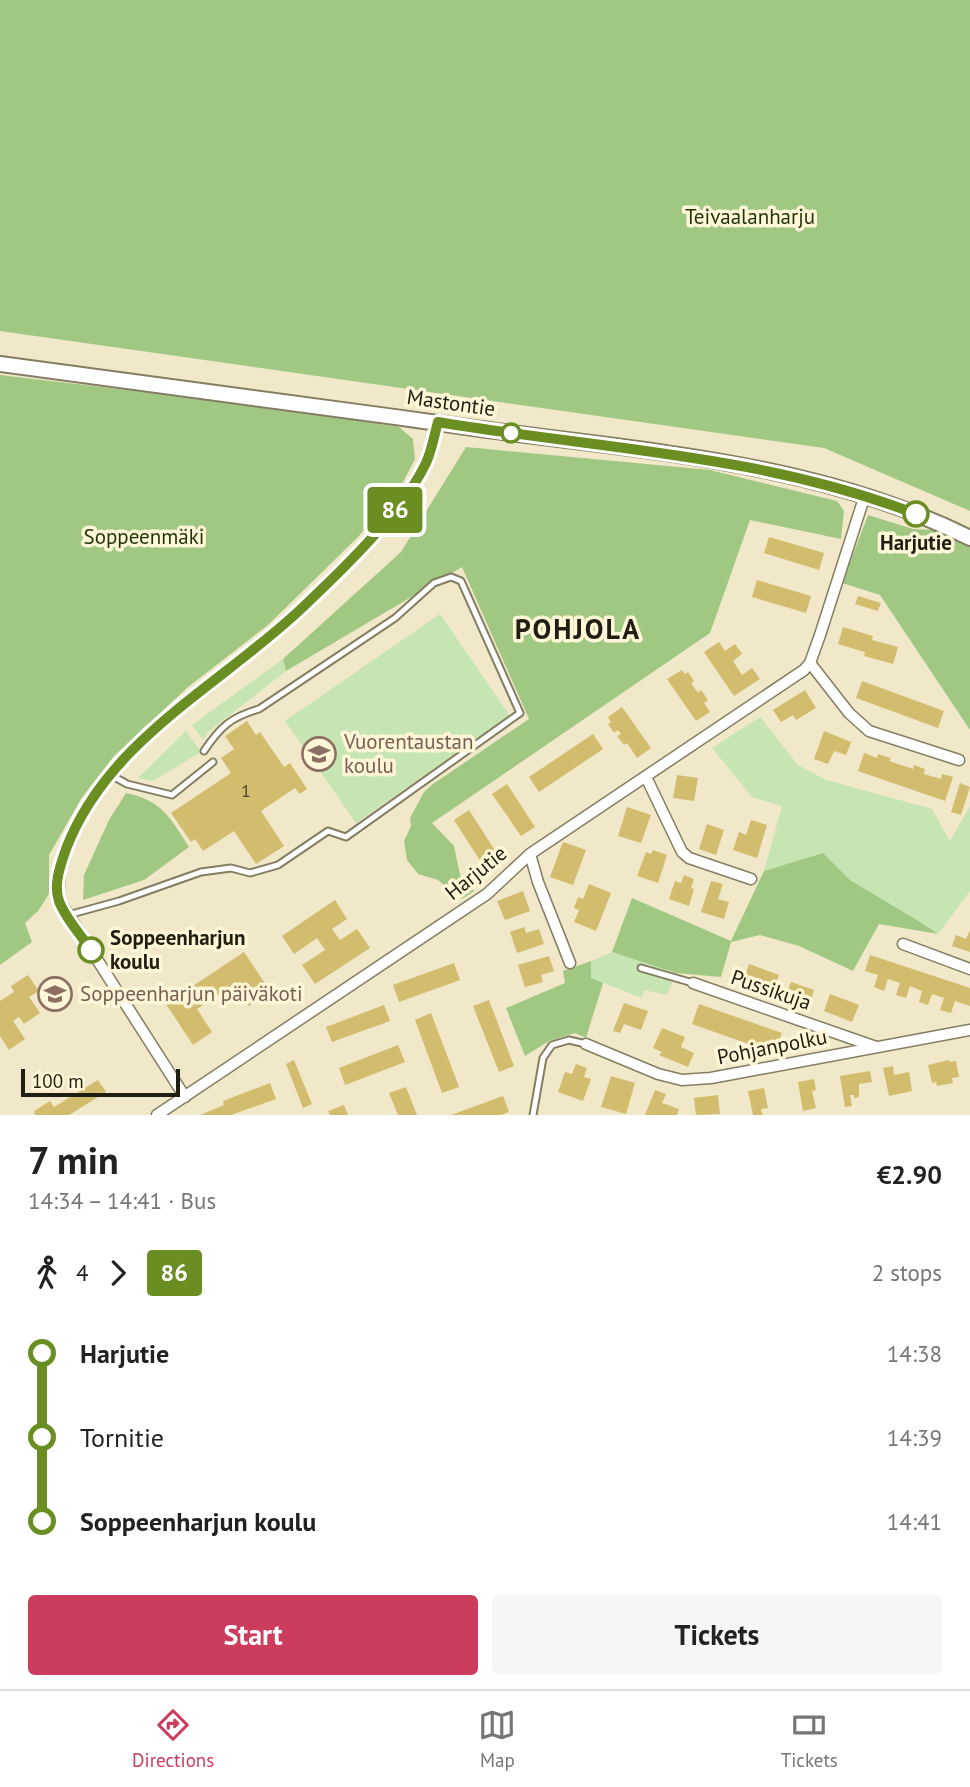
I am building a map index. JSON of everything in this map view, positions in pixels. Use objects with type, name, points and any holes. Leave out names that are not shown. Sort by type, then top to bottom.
[{"type":"main road","name":"Mastontie","points":[[0,364],[438,422],[743,466],[800,477],[865,495],[917,514],[970,538]]},
{"type":"street","points":[[185,1097],[59,900],[60,866],[77,825],[111,775],[138,745],[177,708],[300,610],[407,496],[429,456],[438,422]]},
{"type":"street","points":[[865,495],[810,663],[849,713],[869,731],[959,760]]},
{"type":"street","name":"Harjutie","points":[[157,1115],[487,894],[530,854],[792,680],[810,663]]},
{"type":"street","points":[[646,777],[682,852],[689,858],[751,879]]},
{"type":"street","points":[[530,854],[570,962]]},
{"type":"street","points":[[904,944],[970,970]]},
{"type":"street","name":"Pussikuja","points":[[694,983],[876,1047]]},
{"type":"street","name":"Pohjanpolku","points":[[586,1044],[658,1074],[682,1080],[711,1078],[970,1030]]},
{"type":"lane","points":[[68,915],[119,901],[201,872],[230,868],[250,873],[278,865],[327,831],[346,836],[520,713],[461,581],[451,577],[434,583],[396,618],[259,709],[240,714],[218,730],[204,751]]},
{"type":"lane","points":[[111,775],[127,784],[172,794],[213,762]]},
{"type":"lane","points":[[641,968],[694,983]]},
{"type":"lane","points":[[533,1115],[543,1058],[552,1045],[569,1040],[586,1044]]},
{"type":"green space","name":"Teivaalanharju","points":[[0,0],[970,0],[970,511],[824,448],[0,331]]},
{"type":"green space","name":"Soppeenmäki","points":[[0,375],[230,402],[399,427],[413,439],[415,459],[400,488],[358,537],[268,625],[188,687],[114,756],[81,799],[49,855],[49,894],[38,911],[25,923],[32,942],[0,965]]},
{"type":"green space","points":[[466,447],[710,470],[837,501],[844,511],[841,539],[750,520],[710,633],[432,823],[454,846],[460,875],[474,891],[462,899],[438,880],[418,874],[407,860],[404,841],[411,826],[410,818],[424,792],[433,784],[529,719],[462,567],[286,671],[283,659],[401,552]]},
{"type":"green space","points":[[868,515],[913,529],[933,530],[970,547],[970,730],[880,595],[842,583]]},
{"type":"green space","points":[[440,614],[510,716],[356,823],[285,721]]},
{"type":"green space","points":[[283,659],[286,671],[208,732],[203,740],[192,725]]},
{"type":"green space","points":[[760,717],[798,765],[826,780],[932,809],[950,841],[970,806],[970,891],[938,934],[850,880],[823,853],[764,871],[782,806],[752,797],[712,748]]},
{"type":"green space","points":[[186,731],[201,752],[153,781],[138,778]]},
{"type":"green space","points":[[126,793],[148,800],[164,812],[189,847],[144,880],[83,900],[84,875],[109,820]]},
{"type":"green space","points":[[823,853],[850,880],[938,934],[879,924],[853,971],[799,946],[760,935],[731,942],[721,977],[676,973],[612,952],[632,898],[731,941],[764,871]]},
{"type":"green space","points":[[612,952],[676,973],[667,995],[644,990],[642,998],[591,978],[591,961]]},
{"type":"green space","points":[[591,961],[591,978],[603,983],[586,1038],[575,1033],[549,1041],[525,1056],[506,1008],[565,983],[563,971]]},
{"type":"building","points":[[769,537],[824,553],[819,570],[764,553]]},
{"type":"building","points":[[757,580],[811,596],[806,613],[752,597]]},
{"type":"building","points":[[858,596],[881,603],[878,611],[855,604]]},
{"type":"building","points":[[843,627],[873,636],[872,640],[898,647],[893,664],[864,656],[865,652],[838,644]]},
{"type":"building","points":[[719,642],[725,651],[735,644],[742,654],[733,661],[742,675],[752,668],[760,679],[734,696],[704,652]]},
{"type":"building","points":[[682,670],[685,674],[688,672],[698,693],[701,690],[708,700],[704,703],[710,712],[696,721],[667,679]]},
{"type":"building","points":[[862,681],[944,711],[938,728],[856,698]]},
{"type":"building","points":[[805,690],[816,708],[796,720],[793,715],[781,722],[773,710]]},
{"type":"building","points":[[622,707],[651,748],[637,758],[627,743],[624,745],[617,736],[621,734],[618,730],[614,733],[608,724],[611,722],[608,717]]},
{"type":"building","points":[[247,721],[256,735],[260,732],[284,767],[290,763],[307,789],[300,794],[295,788],[261,811],[284,846],[256,864],[234,831],[203,851],[195,839],[191,842],[171,813],[231,773],[221,758],[234,749],[225,736]]},
{"type":"building","points":[[824,731],[851,742],[846,755],[834,751],[828,764],[814,759]]},
{"type":"building","points":[[593,734],[603,749],[539,792],[529,777]]},
{"type":"building","points":[[864,753],[877,758],[878,754],[891,758],[889,761],[913,769],[914,765],[925,769],[924,774],[941,779],[942,774],[953,777],[945,801],[858,771]]},
{"type":"building","points":[[677,775],[698,778],[694,801],[673,798]]},
{"type":"building","points":[[960,783],[970,787],[961,815],[951,812]]},
{"type":"building","points":[[507,784],[535,827],[521,836],[492,794]]},
{"type":"building","points":[[627,807],[651,815],[641,843],[618,836]]},
{"type":"building","points":[[469,810],[496,852],[481,862],[454,820]]},
{"type":"building","points":[[751,820],[767,825],[757,858],[733,850],[739,832],[746,835]]},
{"type":"building","points":[[707,824],[724,830],[716,855],[699,849]]},
{"type":"building","points":[[563,842],[586,850],[573,885],[550,877]]},
{"type":"building","points":[[653,850],[667,855],[658,883],[637,876],[646,852],[651,854]]},
{"type":"building","points":[[684,875],[694,879],[689,906],[669,899],[675,881],[681,883]]},
{"type":"building","points":[[711,881],[723,884],[718,899],[729,902],[724,919],[701,912]]},
{"type":"building","points":[[589,884],[611,893],[596,931],[574,922],[579,910],[574,908],[578,897],[583,899]]},
{"type":"building","points":[[523,891],[530,911],[505,920],[497,901]]},
{"type":"building","points":[[335,900],[347,919],[332,929],[340,940],[357,929],[370,948],[315,984],[302,965],[325,950],[317,938],[294,954],[282,936]]},
{"type":"building","points":[[524,927],[526,933],[539,929],[544,944],[517,953],[510,932]]},
{"type":"building","points":[[970,930],[970,952],[952,946],[956,935],[966,939]]},
{"type":"building","points":[[244,952],[270,991],[249,1006],[234,984],[197,1009],[212,1032],[193,1045],[166,1004]]},
{"type":"building","points":[[870,955],[970,988],[970,1006],[955,1001],[951,1013],[940,1010],[944,998],[932,994],[928,1005],[919,1002],[922,991],[910,986],[906,998],[896,995],[900,983],[888,979],[884,991],[874,987],[878,975],[865,971]]},
{"type":"building","points":[[549,956],[554,971],[541,975],[543,982],[525,987],[518,965]]},
{"type":"building","points":[[454,963],[460,980],[399,1002],[393,985]]},
{"type":"building","points":[[749,964],[779,975],[771,996],[742,985]]},
{"type":"building","points":[[28,975],[39,991],[29,997],[40,1013],[24,1024],[19,1017],[13,1021],[25,1039],[9,1050],[0,1036],[0,1001],[14,992],[11,986]]},
{"type":"building","points":[[791,982],[814,990],[809,1007],[785,999]]},
{"type":"building","points":[[830,994],[859,1005],[852,1022],[824,1011]]},
{"type":"building","points":[[489,1000],[514,1066],[499,1072],[473,1006]]},
{"type":"building","points":[[624,1003],[648,1011],[641,1030],[624,1024],[620,1033],[613,1031]]},
{"type":"building","points":[[699,1004],[782,1033],[774,1053],[692,1024]]},
{"type":"building","points":[[384,1005],[390,1021],[332,1042],[326,1027]]},
{"type":"building","points":[[431,1013],[459,1087],[442,1093],[415,1020]]},
{"type":"building","points":[[662,1028],[685,1037],[681,1047],[694,1053],[688,1067],[659,1055],[662,1052],[653,1048]]},
{"type":"building","points":[[398,1045],[405,1062],[345,1085],[339,1068]]},
{"type":"building","points":[[294,1060],[312,1104],[303,1108],[286,1064]]},
{"type":"building","points":[[956,1061],[959,1077],[952,1078],[953,1083],[937,1086],[936,1082],[932,1083],[928,1065]]},
{"type":"building","points":[[576,1064],[587,1068],[584,1077],[591,1079],[583,1101],[558,1092],[565,1072],[572,1074]]},
{"type":"building","points":[[893,1066],[894,1075],[909,1072],[912,1091],[889,1096],[883,1068]]},
{"type":"building","points":[[870,1071],[872,1082],[859,1084],[859,1097],[850,1095],[852,1106],[845,1107],[840,1076]]},
{"type":"building","points":[[611,1076],[635,1083],[626,1114],[601,1107]]},
{"type":"building","points":[[814,1079],[816,1090],[812,1091],[816,1108],[803,1111],[798,1082]]},
{"type":"building","points":[[98,1080],[106,1092],[69,1115],[35,1115],[34,1111],[50,1101],[54,1107]]},
{"type":"building","points":[[270,1083],[276,1099],[231,1115],[200,1115],[224,1105],[223,1101]]},
{"type":"building","points":[[406,1087],[417,1115],[398,1115],[389,1093]]},
{"type":"building","points":[[764,1088],[768,1108],[761,1109],[763,1115],[753,1115],[748,1091]]},
{"type":"building","points":[[655,1090],[666,1094],[662,1103],[679,1109],[677,1115],[645,1115]]},
{"type":"building","points":[[718,1095],[720,1114],[696,1115],[694,1098]]},
{"type":"building","points":[[503,1096],[509,1112],[501,1115],[451,1115]]},
{"type":"building","points":[[344,1105],[348,1115],[330,1115],[328,1111]]},
{"type":"bus line","name":"86","points":[[91,950],[59,900],[58,877],[77,825],[96,795],[122,761],[158,726],[300,610],[390,516],[411,489],[426,463],[438,422],[774,471],[850,490],[916,514]]},
{"type":"place","name":"Harjutie","points":[[916,514]]},
{"type":"place","name":"Vuorentaustan koulu","points":[[319,754]]},
{"type":"place","name":"Soppeenharjun koulu","points":[[91,950]]},
{"type":"place","name":"Soppeenharjun päiväkoti","points":[[55,994]]},
{"type":"district","name":"POHJOLA","points":[[578,629]]}]
